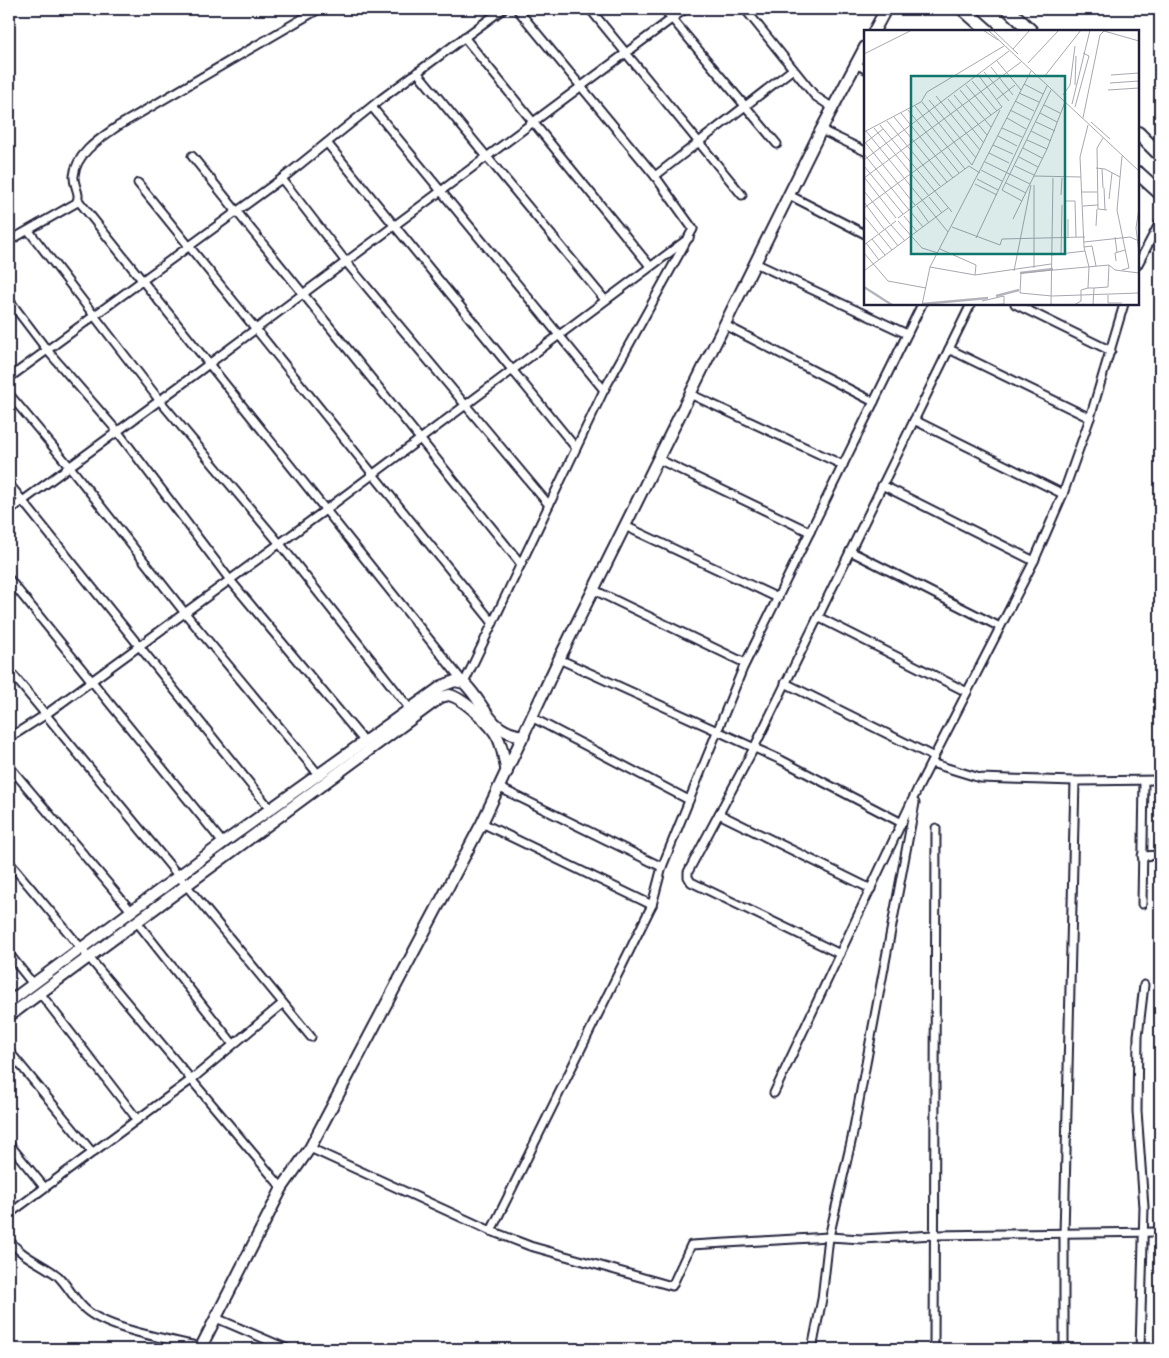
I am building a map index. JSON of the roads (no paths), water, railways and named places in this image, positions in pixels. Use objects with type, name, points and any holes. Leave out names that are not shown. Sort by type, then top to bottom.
[{"type":"highway","points":[[963,9],[987,30]]},
{"type":"highway","points":[[1008,9],[1031,30]]},
{"type":"highway","points":[[1139,134],[1159,149]]},
{"type":"highway","points":[[1139,173],[1160,193]]},
{"type":"street","points":[[319,9],[118,126],[99,139],[86,151],[78,164],[74,177],[78,200],[209,365],[327,509],[496,726],[506,734],[524,736]]},
{"type":"street","points":[[9,378],[282,179],[417,72],[503,9]]},
{"type":"street","points":[[464,683],[604,390],[691,237],[692,226],[654,176],[517,9]]},
{"type":"street","points":[[590,9],[742,195]]},
{"type":"street","points":[[664,9],[776,144]]},
{"type":"street","points":[[9,511],[209,365],[685,9]]},
{"type":"street","points":[[745,9],[815,96],[833,108]]},
{"type":"street","points":[[875,30],[886,9]]},
{"type":"street","points":[[464,37],[650,266]]},
{"type":"street","points":[[9,1240],[18,1251],[58,1276],[85,1308],[94,1315],[132,1330],[200,1348],[282,1188],[310,1148],[500,788],[559,659],[724,325],[821,130],[861,66],[864,52]]},
{"type":"street","points":[[654,176],[793,69]]},
{"type":"street","points":[[417,72],[605,300]]},
{"type":"street","points":[[372,107],[604,390]]},
{"type":"street","points":[[821,130],[864,151]]},
{"type":"street","points":[[327,143],[576,448]]},
{"type":"street","points":[[192,156],[419,440],[521,564]]},
{"type":"street","points":[[282,179],[346,262],[549,505]]},
{"type":"street","points":[[138,183],[493,623]]},
{"type":"street","points":[[789,195],[864,233]]},
{"type":"street","points":[[9,241],[29,231],[78,200]]},
{"type":"street","points":[[1139,262],[1160,222]]},
{"type":"street","points":[[29,231],[160,401],[280,544],[410,709]]},
{"type":"street","points":[[9,738],[45,715],[280,544],[691,237]]},
{"type":"street","points":[[755,263],[907,334]]},
{"type":"street","points":[[9,300],[47,350],[118,432],[230,580],[365,742]]},
{"type":"street","points":[[491,1231],[652,905],[662,867],[745,663],[922,305]]},
{"type":"street","points":[[840,954],[691,882],[688,872],[754,748],[971,305]]},
{"type":"street","points":[[1017,305],[1111,351]]},
{"type":"street","points":[[774,1093],[918,788],[1034,561],[1063,494],[1090,418],[1124,305]]},
{"type":"street","points":[[724,325],[874,402]]},
{"type":"street","points":[[949,349],[1090,418]]},
{"type":"street","points":[[9,394],[70,467],[185,613],[319,775]]},
{"type":"street","points":[[690,394],[843,465]]},
{"type":"street","points":[[914,420],[1063,494]]},
{"type":"street","points":[[658,459],[810,532]]},
{"type":"street","points":[[9,484],[271,810]]},
{"type":"street","points":[[882,485],[1034,561]]},
{"type":"street","points":[[625,526],[778,598]]},
{"type":"street","points":[[850,551],[1000,627]]},
{"type":"street","points":[[9,579],[223,844]]},
{"type":"street","points":[[594,590],[745,663]]},
{"type":"street","points":[[818,617],[967,692]]},
{"type":"street","points":[[559,659],[754,748],[902,823]]},
{"type":"street","points":[[9,670],[311,1037]]},
{"type":"street","points":[[9,1002],[442,686],[455,681],[464,683]]},
{"type":"street","points":[[786,683],[932,760],[980,778],[1075,781],[1160,780]]},
{"type":"street","points":[[9,1016],[445,696],[453,696],[460,700],[492,729],[500,742],[506,772]]},
{"type":"street","points":[[533,718],[689,800]]},
{"type":"street","points":[[9,766],[132,912]]},
{"type":"street","points":[[1064,1349],[1064,1234],[1075,781]]},
{"type":"street","points":[[1142,904],[1144,781]]},
{"type":"street","points":[[500,788],[662,867]]},
{"type":"street","points":[[812,1349],[822,1300],[828,1237],[852,1138],[907,838],[918,788]]},
{"type":"street","points":[[719,814],[871,889]]},
{"type":"street","points":[[482,822],[652,905]]},
{"type":"street","points":[[934,1349],[936,828]]},
{"type":"street","points":[[1142,856],[1160,856]]},
{"type":"street","points":[[9,862],[282,1188]]},
{"type":"street","points":[[137,922],[233,1044]]},
{"type":"street","points":[[9,954],[33,984]]},
{"type":"street","points":[[1140,1349],[1144,1207],[1137,1111],[1138,1036],[1144,985]]},
{"type":"street","points":[[40,993],[137,1119]]},
{"type":"street","points":[[9,1214],[190,1080],[282,1004]]},
{"type":"street","points":[[9,1051],[92,1152]]},
{"type":"street","points":[[9,1144],[44,1188]]},
{"type":"street","points":[[310,1148],[491,1231],[530,1246],[672,1286],[691,1245],[828,1237],[862,1239],[934,1235],[1160,1232]]},
{"type":"street","points":[[216,1318],[288,1349]]}]
